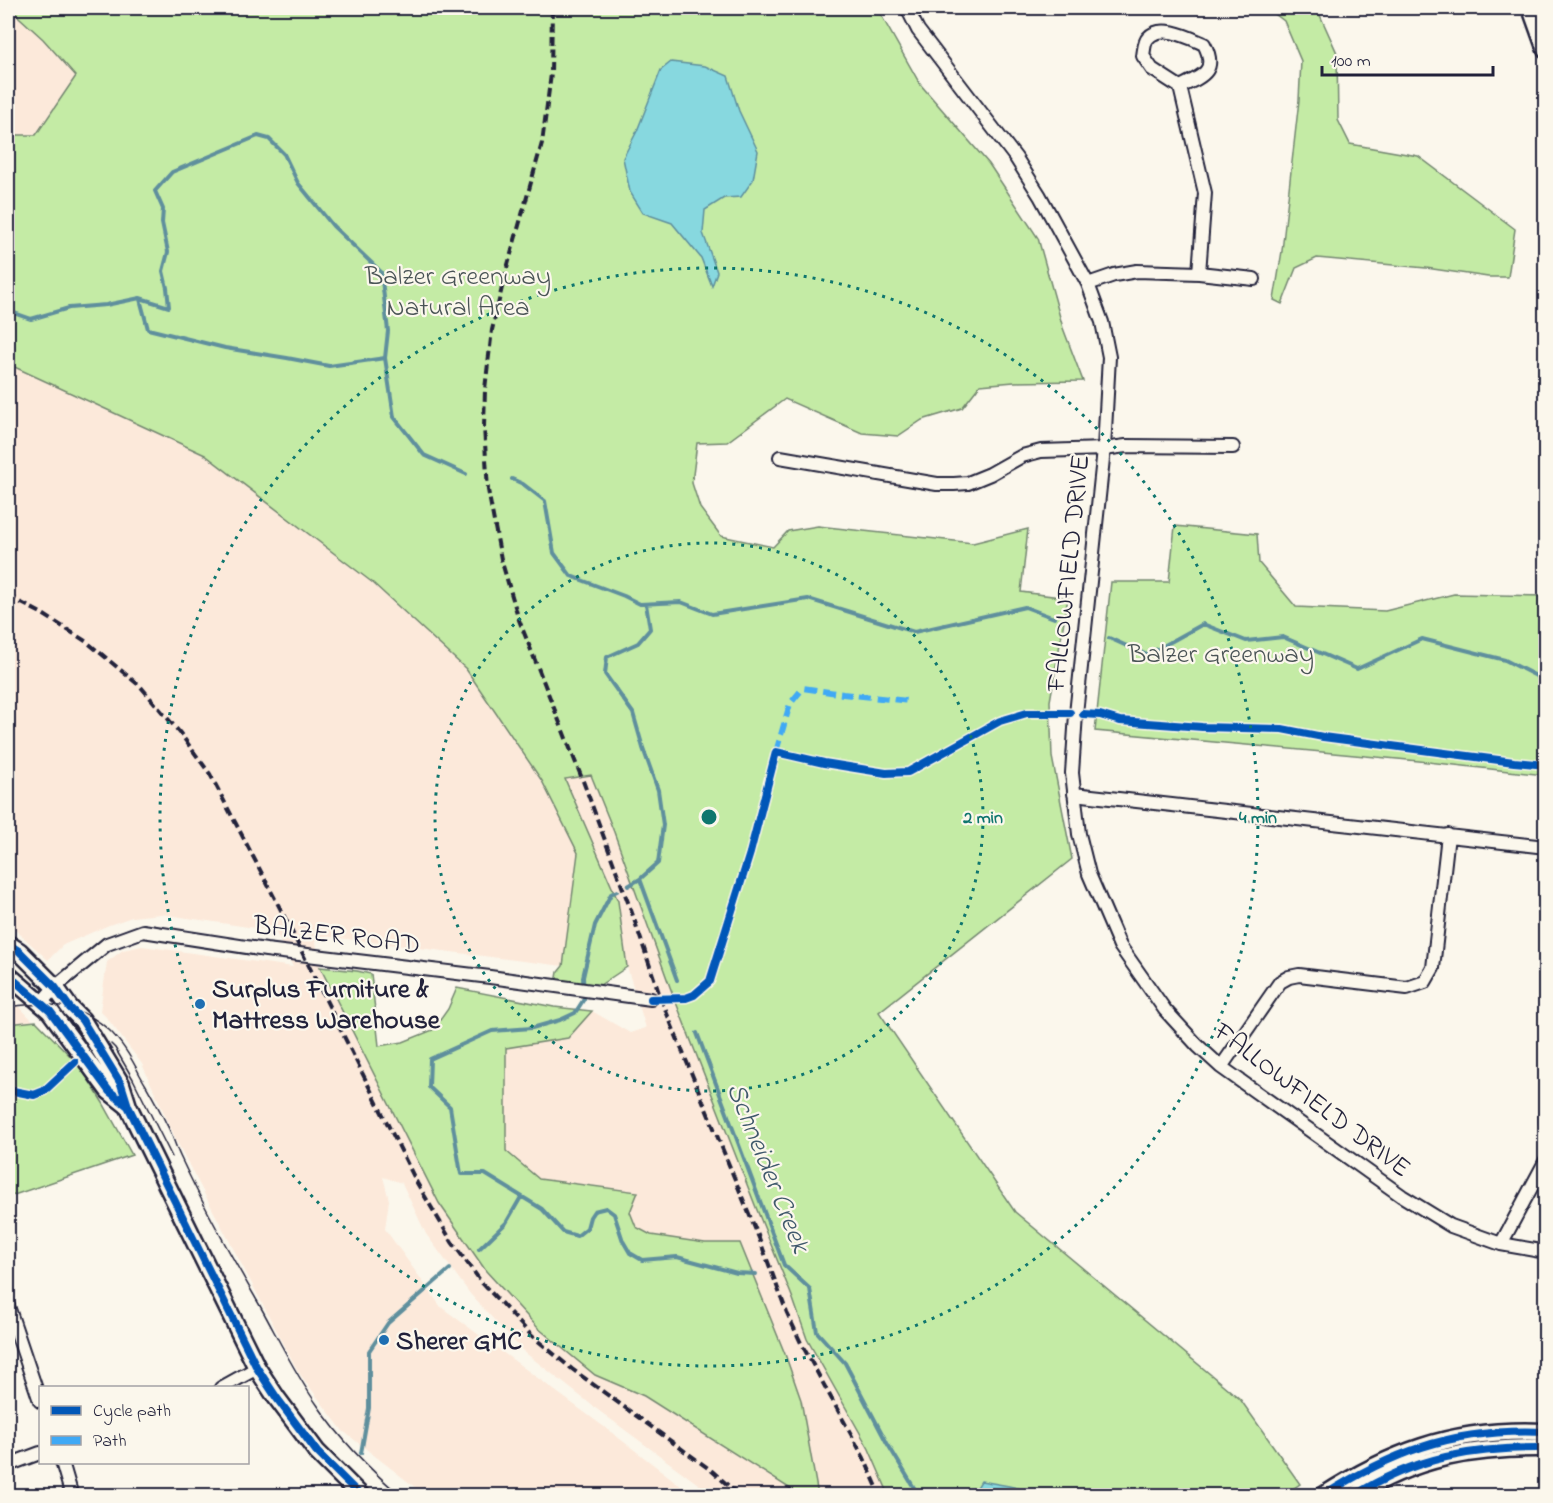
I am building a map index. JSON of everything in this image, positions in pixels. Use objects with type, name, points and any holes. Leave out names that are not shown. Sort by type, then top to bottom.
[{"type":"main road","points":[[1531,8],[1545,50]]},
{"type":"main road","points":[[8,944],[19,951],[55,987],[82,1020],[121,1084],[128,1106],[257,1368],[317,1452],[361,1496]]},
{"type":"main road","points":[[8,975],[50,1011],[109,1091],[128,1106]]},
{"type":"main road","points":[[1323,1496],[1352,1478],[1423,1446],[1494,1432],[1545,1432]]},
{"type":"main road","points":[[1354,1496],[1400,1471],[1454,1455],[1514,1447],[1545,1448]]},
{"type":"street","name":"FALLOWFIELD DRIVE","points":[[907,8],[918,30],[1016,158],[1040,196],[1088,284],[1102,322],[1108,357],[1104,449],[1076,714],[1072,773],[1079,834],[1089,874],[1120,946],[1165,1010],[1221,1067],[1402,1196],[1451,1226],[1501,1244],[1545,1252]]},
{"type":"street","points":[[1180,87],[1204,76],[1210,56],[1204,44],[1184,35],[1156,33],[1148,38],[1143,56],[1152,69],[1180,87],[1205,193],[1199,273]]},
{"type":"street","points":[[1088,284],[1114,275],[1137,271],[1199,273],[1254,279]]},
{"type":"street","points":[[780,457],[925,482],[954,484],[968,483],[1014,459],[1041,451],[1126,446],[1233,447]]},
{"type":"street","points":[[1074,794],[1545,847]]},
{"type":"street","points":[[1221,1067],[1280,982],[1288,977],[1299,975],[1407,988],[1425,982],[1433,968],[1448,835]]},
{"type":"street","name":"BALZER ROAD","points":[[41,1003],[55,987],[107,944],[143,931],[267,950],[651,999]]},
{"type":"street","points":[[1545,1115],[1545,1122]]},
{"type":"street","points":[[1501,1244],[1545,1160]]},
{"type":"street","points":[[8,1305],[39,1398]]},
{"type":"street","points":[[225,1386],[257,1368]]},
{"type":"street","points":[[8,1465],[39,1453]]},
{"type":"street","points":[[63,1464],[72,1496]]},
{"type":"shaded area","points":[[8,8],[43,39],[79,79],[36,136],[8,135]]},
{"type":"shaded area","points":[[8,364],[205,455],[373,583],[466,669],[542,781],[578,853],[577,883],[563,966],[315,935],[320,967],[439,1203],[486,1271],[538,1328],[595,1375],[644,1396],[800,1495],[713,1495],[598,1410],[523,1351],[471,1295],[426,1234],[402,1183],[383,1177],[389,1200],[385,1229],[441,1307],[693,1495],[425,1495],[343,1431],[299,1373],[178,1144],[142,1064],[100,1011],[107,962],[123,950],[142,946],[293,967],[275,931],[161,914],[132,917],[63,945],[48,960],[8,923],[8,624],[10,623],[8,615]]},
{"type":"shaded area","points":[[477,477],[614,832],[670,987],[807,1339],[869,1449],[889,1495],[818,1495],[801,1400],[740,1243],[705,1243],[650,1235],[636,1227],[630,1212],[638,1192],[539,1179],[506,1151],[505,1048],[568,1038],[592,1011],[630,1033],[646,1028],[627,967],[618,901],[551,748]]},
{"type":"shaded area","points":[[8,1000],[13,1000],[33,1021],[8,1024]]},
{"type":"green space","name":"Balzer Greenway Natural Area","points":[[9,8],[877,8],[920,84],[989,164],[1038,238],[1063,328],[1083,381],[980,385],[962,408],[922,420],[898,436],[862,433],[785,399],[727,442],[697,443],[692,483],[700,508],[721,536],[773,547],[788,531],[818,526],[973,543],[1028,529],[1021,592],[1068,598],[1050,701],[1052,757],[1072,859],[879,1012],[1015,1212],[1240,1399],[1300,1484],[1282,1496],[889,1495],[869,1449],[807,1339],[670,987],[591,775],[565,779],[618,901],[627,967],[597,987],[556,983],[558,972],[563,966],[578,853],[542,781],[466,669],[373,583],[205,455],[8,364],[8,135],[36,135],[76,76],[43,39]]},
{"type":"green space","points":[[1267,8],[1320,8],[1319,13],[1337,53],[1338,120],[1350,144],[1418,156],[1515,229],[1508,277],[1488,277],[1426,268],[1317,258],[1296,268],[1282,304],[1274,300],[1282,251],[1299,100],[1301,61],[1284,21]]},
{"type":"green space","name":"Balzer Greenway","points":[[1175,526],[1257,534],[1259,563],[1296,607],[1385,611],[1454,594],[1545,596],[1545,775],[1095,731],[1111,582],[1169,582]]},
{"type":"green space","points":[[320,967],[371,974],[379,1046],[403,1042],[433,1030],[448,1009],[457,988],[554,1007],[592,1011],[568,1038],[506,1048],[506,1151],[539,1179],[638,1192],[630,1212],[636,1227],[651,1235],[705,1243],[740,1243],[801,1400],[818,1495],[800,1495],[644,1396],[595,1375],[538,1328],[486,1271],[439,1203]]},
{"type":"green space","points":[[36,1021],[80,1066],[132,1155],[8,1197],[8,1024]]},
{"type":"water","points":[[671,62],[705,66],[728,76],[739,111],[758,151],[753,180],[741,197],[724,198],[705,210],[703,233],[717,272],[712,286],[701,258],[672,223],[643,213],[630,192],[623,158],[637,131],[661,70]]},
{"type":"water","points":[[981,1481],[1046,1495],[978,1495],[976,1489]]},
{"type":"waterway","points":[[8,308],[11,312],[31,319],[69,308],[106,305],[140,298],[169,307],[163,271],[168,252],[162,223],[163,209],[155,191],[172,172],[258,136],[269,139],[284,154],[298,183],[333,226],[381,272],[388,331],[385,358],[394,417],[424,455],[466,474]]},
{"type":"waterway","name":"Schneider Creek","points":[[140,299],[148,329],[225,348],[329,366],[385,358]]},
{"type":"waterway","points":[[512,479],[523,484],[545,501],[554,553],[571,576],[640,604],[681,602],[712,614],[808,599],[914,632],[1025,607],[1054,618]]},
{"type":"waterway","name":"Schneider Creek","points":[[628,886],[658,863],[663,825],[658,790],[633,713],[605,674],[607,657],[638,643],[650,629],[646,604]]},
{"type":"waterway","points":[[1109,638],[1147,655],[1203,624],[1246,641],[1283,637],[1357,669],[1422,639],[1505,660],[1546,681]]},
{"type":"waterway","name":"Schneider Creek","points":[[640,879],[677,980]]},
{"type":"waterway","name":"Schneider Creek","points":[[617,891],[611,894],[595,925],[583,977],[584,999],[575,1013],[532,1028],[492,1031],[430,1059],[429,1087],[450,1107],[461,1174],[485,1174],[542,1209],[563,1232],[577,1236],[587,1228],[594,1211],[606,1208],[614,1214],[623,1241],[630,1253],[642,1260],[677,1257],[737,1273],[756,1274]]},
{"type":"waterway","name":"Schneider Creek","points":[[697,1033],[784,1265],[810,1289],[817,1332],[845,1363],[887,1443],[919,1496]]},
{"type":"waterway","points":[[479,1249],[506,1223],[521,1197]]},
{"type":"waterway","points":[[361,1453],[369,1408],[369,1351],[388,1323],[450,1269]]},
{"type":"tram line","points":[[8,1007],[49,1005],[74,1009],[97,1021],[119,1040],[157,1105],[208,1213],[302,1381],[327,1419],[346,1442],[401,1496]]},
{"type":"tram line","points":[[111,1044],[133,1079],[172,1157]]},
{"type":"railway","points":[[552,8],[551,74],[542,143],[492,330],[485,389],[484,427],[488,490],[501,559],[519,620],[583,781],[661,999],[759,1238],[787,1313],[864,1458],[881,1496]]},
{"type":"railway","points":[[8,596],[41,613],[87,642],[141,687],[180,733],[210,774],[282,912],[417,1183],[452,1242],[482,1283],[532,1336],[572,1369],[712,1471],[740,1496]]},
{"type":"marked path","points":[[776,752],[790,704],[803,688],[909,701]]},
{"type":"cycle path","points":[[651,999],[686,998],[694,995],[710,981],[750,853],[776,752],[824,763],[886,773],[908,772],[1000,721],[1027,713],[1070,713]]},
{"type":"cycle path","points":[[1083,714],[1100,715],[1120,721],[1202,727],[1282,729],[1323,737],[1546,765]]},
{"type":"cycle path","points":[[8,944],[19,951],[55,987],[82,1020],[121,1084],[128,1106],[257,1368],[317,1452],[361,1496]]},
{"type":"cycle path","points":[[8,975],[50,1011],[109,1091],[128,1106]]},
{"type":"cycle path","points":[[8,1090],[34,1095],[44,1091],[75,1062]]},
{"type":"cycle path","points":[[1323,1496],[1359,1475],[1409,1451],[1452,1439],[1483,1434],[1546,1432]]},
{"type":"cycle path","points":[[1354,1496],[1399,1472],[1422,1463],[1470,1452],[1546,1448]]},
{"type":"place","name":"Surplus Furniture & Mattress Warehouse","points":[[200,1004]]},
{"type":"place","name":"Sherer GMC","points":[[384,1340]]}]
